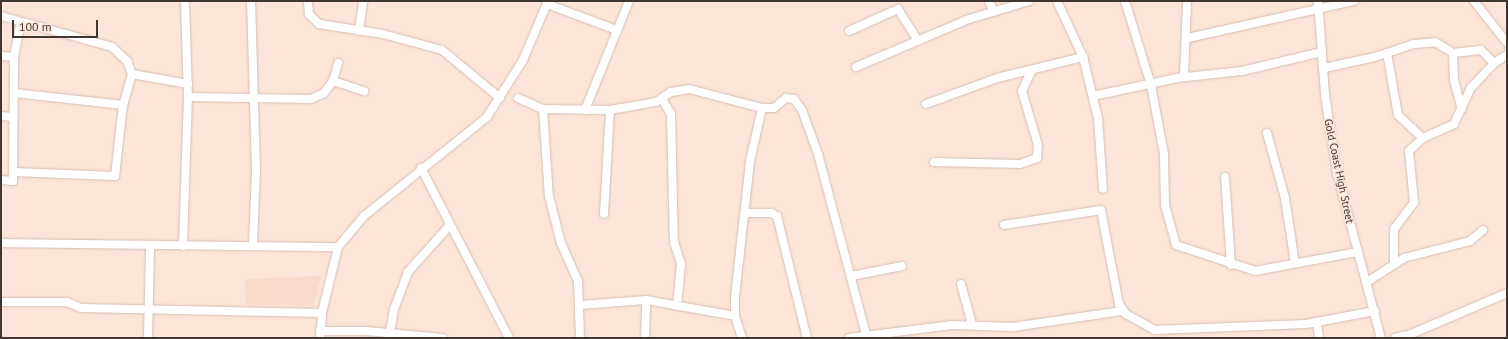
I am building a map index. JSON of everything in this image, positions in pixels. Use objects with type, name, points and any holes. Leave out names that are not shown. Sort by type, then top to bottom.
[{"type":"street","points":[[183,246],[188,97],[186,1]]},
{"type":"street","points":[[252,1],[253,245]]},
{"type":"street","points":[[308,1],[309,14],[319,24],[359,31],[442,50],[500,98]]},
{"type":"street","points":[[359,31],[363,1]]},
{"type":"street","points":[[585,110],[629,1]]},
{"type":"street","points":[[989,1],[994,12]]},
{"type":"street","points":[[856,67],[994,12],[1029,1]]},
{"type":"street","points":[[1057,1],[1083,57],[1093,96],[1099,124],[1103,189]]},
{"type":"street","points":[[1125,1],[1151,85],[1164,154],[1165,205],[1173,242],[1180,249],[1231,265],[1267,270],[1358,252]]},
{"type":"street","points":[[1184,77],[1188,38],[1187,1]]},
{"type":"street","points":[[1188,38],[1318,4],[1354,1]]},
{"type":"street","points":[[1474,1],[1507,43]]},
{"type":"street","points":[[443,338],[389,337],[366,331],[320,334],[322,314],[338,248],[364,216],[421,168],[487,117],[523,60],[548,2],[617,30]]},
{"type":"street","name":"Gold Coast High Street","points":[[1318,4],[1322,52],[1337,173],[1381,338]]},
{"type":"street","points":[[849,30],[898,9],[918,41]]},
{"type":"street","points":[[1,16],[112,48],[127,60],[132,74],[123,106],[114,176],[13,172]]},
{"type":"street","points":[[1,180],[13,181],[12,117],[14,57],[21,22]]},
{"type":"street","points":[[1324,68],[1426,42],[1441,44],[1453,53],[1481,50],[1494,63]]},
{"type":"street","points":[[1093,96],[1184,77],[1214,76],[1322,52]]},
{"type":"street","points":[[1387,53],[1398,115],[1423,138]]},
{"type":"street","points":[[1453,53],[1454,80],[1462,109]]},
{"type":"street","points":[[1394,264],[1394,229],[1414,202],[1409,151],[1423,138],[1454,124],[1462,109],[1467,94],[1494,63],[1507,55]]},
{"type":"street","points":[[1,56],[14,57]]},
{"type":"street","points":[[926,104],[997,78],[1031,72],[1083,57]]},
{"type":"street","points":[[188,97],[253,100],[311,99],[324,93],[333,81],[338,63]]},
{"type":"street","points":[[934,162],[1020,164],[1037,158],[1038,145],[1022,91],[1031,72]]},
{"type":"street","points":[[132,74],[188,84]]},
{"type":"street","points":[[333,81],[364,91]]},
{"type":"street","points":[[518,98],[543,109],[585,110],[610,110],[662,99],[676,91],[701,90],[762,108],[774,108],[786,98],[794,99],[802,110],[835,211],[838,232],[866,335]]},
{"type":"street","points":[[14,93],[123,106]]},
{"type":"street","points":[[662,99],[671,114],[674,242],[681,264],[677,306]]},
{"type":"street","points":[[742,338],[735,316],[750,160],[762,108]]},
{"type":"street","points":[[543,109],[549,196],[561,243],[578,281],[580,338]]},
{"type":"street","points":[[604,214],[610,110]]},
{"type":"street","points":[[1,116],[12,117]]},
{"type":"street","points":[[1267,132],[1285,198],[1295,264]]},
{"type":"street","points":[[421,168],[434,188],[450,225],[509,338]]},
{"type":"street","points":[[1224,177],[1231,265]]},
{"type":"street","points":[[1004,225],[1101,210],[1122,311]]},
{"type":"street","points":[[746,213],[770,213],[776,216],[807,338]]},
{"type":"street","points":[[389,337],[394,310],[408,272],[450,225]]},
{"type":"street","points":[[1367,282],[1394,264],[1470,241],[1483,230]]},
{"type":"street","points":[[1,242],[150,247],[253,245],[338,248]]},
{"type":"street","points":[[148,338],[150,309],[150,247]]},
{"type":"street","points":[[851,276],[902,266]]},
{"type":"street","points":[[961,284],[972,324]]},
{"type":"street","points":[[1395,338],[1411,334],[1507,293]]},
{"type":"street","points":[[580,305],[646,300],[735,316]]},
{"type":"street","points":[[645,338],[646,300]]},
{"type":"street","points":[[1,302],[150,309],[322,314]]},
{"type":"street","points":[[849,338],[972,324],[1013,327],[1122,311],[1155,330],[1317,324],[1375,311]]},
{"type":"street","points":[[1317,324],[1319,338]]},
{"type":"shaded area","points":[[322,276],[313,306],[246,304],[245,279]]}]
